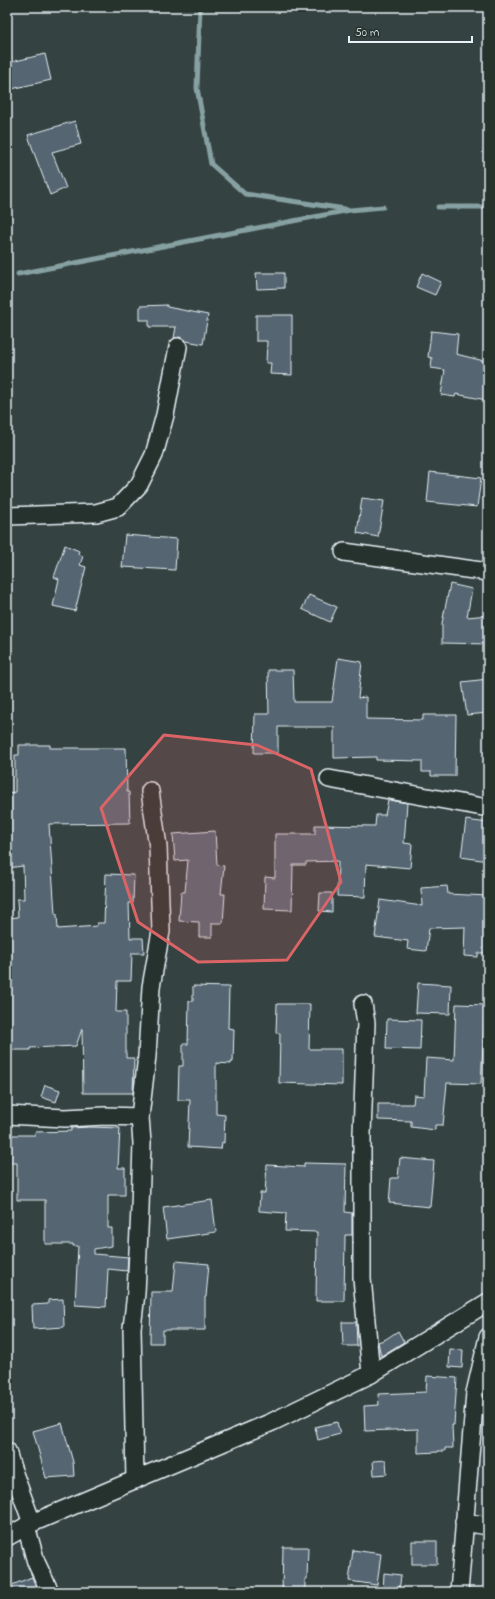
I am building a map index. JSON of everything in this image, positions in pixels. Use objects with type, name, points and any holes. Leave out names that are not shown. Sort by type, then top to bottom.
[{"type":"street","points":[[7,516],[96,513],[118,507],[139,485],[154,455],[165,415],[178,347]]},
{"type":"street","points":[[344,552],[488,572]]},
{"type":"street","points":[[329,779],[488,808]]},
{"type":"street","points":[[135,1480],[132,1328],[136,1293],[141,1195],[142,1143],[140,1117],[148,1049],[151,987],[161,931],[158,847],[150,791]]},
{"type":"street","points":[[363,1004],[366,1023],[362,1134],[362,1278],[371,1374]]},
{"type":"street","points":[[7,1115],[65,1118],[105,1116],[140,1117]]},
{"type":"street","points":[[7,1537],[29,1525],[272,1422],[371,1374],[488,1302]]},
{"type":"street","points":[[459,1592],[475,1393],[488,1337]]},
{"type":"street","points":[[7,1451],[29,1525],[36,1562],[50,1592]]},
{"type":"street","points":[[464,1522],[488,1526]]},
{"type":"highlighted area","points":[[164,735],[257,745],[311,769],[341,882],[287,960],[198,962],[138,922],[101,808]]},
{"type":"building","points":[[45,54],[51,80],[7,90],[7,63]]},
{"type":"building","points":[[75,121],[81,144],[52,152],[66,188],[50,195],[28,135]]},
{"type":"building","points":[[256,273],[284,273],[284,288],[257,289]]},
{"type":"building","points":[[422,273],[441,282],[435,295],[416,287]]},
{"type":"building","points":[[167,305],[167,307],[208,315],[203,344],[186,341],[180,337],[174,338],[176,327],[149,327],[149,320],[140,320],[140,306]]},
{"type":"building","points":[[256,315],[292,315],[292,375],[270,374],[271,363],[266,363],[267,341],[256,341]]},
{"type":"building","points":[[431,331],[458,334],[456,354],[488,362],[488,391],[486,400],[456,394],[455,397],[441,395],[445,370],[431,368],[432,358],[428,357]]},
{"type":"building","points":[[430,472],[481,478],[477,507],[427,502]]},
{"type":"building","points":[[362,498],[384,501],[378,537],[357,533]]},
{"type":"building","points":[[125,535],[177,539],[175,570],[122,567]]},
{"type":"building","points":[[65,545],[79,551],[78,554],[83,556],[80,565],[86,567],[75,611],[53,606],[59,579],[54,577]]},
{"type":"building","points":[[450,584],[472,589],[467,617],[488,615],[488,644],[442,643],[442,623]]},
{"type":"building","points":[[309,595],[337,607],[330,622],[302,609]]},
{"type":"building","points":[[338,658],[362,662],[358,698],[366,697],[366,719],[423,720],[423,715],[456,715],[455,776],[431,776],[431,772],[422,772],[422,761],[376,760],[376,757],[334,758],[334,727],[278,727],[278,753],[254,753],[255,714],[269,714],[268,670],[293,670],[294,702],[332,702]]},
{"type":"building","points":[[488,679],[488,713],[467,715],[462,682]]},
{"type":"building","points":[[19,745],[50,745],[50,748],[126,748],[127,792],[129,792],[130,823],[49,824],[55,914],[57,914],[58,929],[97,926],[97,923],[104,923],[106,874],[134,875],[133,903],[129,903],[130,938],[143,938],[144,953],[132,953],[131,981],[117,981],[116,1012],[126,1012],[126,1058],[134,1058],[133,1093],[83,1093],[82,1029],[76,1046],[30,1048],[30,1050],[7,1050],[7,918],[18,917],[17,899],[24,899],[23,866],[7,868],[7,793],[15,792],[15,755],[19,755]]},
{"type":"building","points":[[388,800],[407,803],[404,843],[412,844],[410,868],[366,864],[365,897],[337,896],[338,861],[306,862],[306,865],[293,865],[292,910],[264,909],[265,877],[275,878],[275,834],[315,834],[315,825],[375,826],[376,815],[385,815]]},
{"type":"building","points":[[466,820],[488,823],[488,861],[461,857]]},
{"type":"building","points":[[215,831],[217,865],[224,866],[221,894],[225,894],[223,923],[212,923],[212,937],[199,937],[199,922],[179,921],[181,892],[185,892],[188,860],[175,861],[173,834]]},
{"type":"building","points":[[447,886],[448,894],[488,896],[488,953],[478,953],[478,957],[464,956],[465,927],[429,928],[426,951],[407,949],[408,941],[375,937],[380,900],[422,906],[421,888]]},
{"type":"building","points":[[320,893],[332,893],[332,912],[319,911]]},
{"type":"building","points":[[418,983],[451,985],[450,1014],[416,1013]]},
{"type":"building","points":[[193,986],[229,987],[228,1028],[234,1029],[233,1062],[231,1062],[231,1064],[216,1063],[216,1114],[225,1115],[224,1143],[222,1142],[221,1149],[188,1147],[190,1100],[178,1100],[179,1066],[183,1066],[183,1044],[188,1044],[189,1001],[193,1001]]},
{"type":"building","points":[[277,1004],[310,1004],[309,1049],[342,1049],[342,1085],[279,1083],[280,1033],[276,1033]]},
{"type":"building","points":[[456,1004],[485,1005],[481,1084],[447,1083],[443,1125],[435,1125],[435,1130],[411,1127],[411,1121],[378,1120],[378,1104],[413,1104],[414,1095],[424,1096],[426,1058],[454,1060]]},
{"type":"building","points":[[387,1019],[421,1020],[420,1050],[386,1049]]},
{"type":"building","points":[[45,1085],[60,1090],[56,1102],[41,1097]]},
{"type":"building","points":[[71,1128],[120,1128],[118,1168],[125,1168],[125,1195],[108,1195],[108,1228],[112,1228],[112,1246],[94,1249],[94,1254],[128,1257],[127,1271],[108,1269],[106,1307],[75,1305],[78,1246],[73,1246],[73,1244],[45,1244],[45,1200],[17,1200],[17,1163],[7,1163],[7,1135],[35,1135],[35,1132],[71,1131]]},
{"type":"building","points":[[400,1158],[434,1161],[430,1207],[389,1203],[391,1178],[398,1178]]},
{"type":"building","points":[[304,1163],[346,1164],[345,1212],[352,1213],[352,1235],[345,1235],[344,1301],[316,1301],[317,1232],[285,1231],[286,1213],[259,1211],[260,1193],[265,1193],[267,1165],[304,1167]]},
{"type":"building","points":[[212,1200],[216,1232],[167,1239],[163,1207]]},
{"type":"building","points":[[176,1261],[209,1264],[205,1297],[205,1330],[163,1330],[163,1343],[150,1343],[151,1292],[173,1292]]},
{"type":"building","points":[[63,1299],[64,1327],[33,1329],[32,1305],[48,1304],[48,1300]]},
{"type":"building","points":[[342,1322],[356,1322],[357,1346],[343,1346]]},
{"type":"building","points":[[398,1331],[404,1342],[381,1356],[378,1342],[386,1339]]},
{"type":"building","points":[[450,1349],[463,1350],[462,1368],[449,1367]]},
{"type":"building","points":[[427,1376],[457,1378],[454,1425],[452,1425],[453,1448],[445,1448],[445,1451],[438,1452],[418,1453],[418,1429],[365,1431],[364,1406],[379,1405],[378,1394],[426,1392]]},
{"type":"building","points":[[337,1422],[340,1434],[318,1440],[315,1427]]},
{"type":"building","points":[[62,1423],[73,1462],[74,1476],[46,1478],[33,1431]]},
{"type":"building","points":[[386,1460],[387,1474],[374,1475],[373,1461]]},
{"type":"building","points":[[412,1541],[437,1541],[437,1564],[412,1564]]},
{"type":"building","points":[[283,1547],[308,1547],[305,1592],[282,1592]]},
{"type":"building","points":[[353,1550],[381,1554],[377,1585],[349,1581]]},
{"type":"building","points":[[384,1573],[401,1575],[399,1592],[383,1592]]},
{"type":"building","points":[[32,1577],[38,1592],[7,1592],[7,1587]]},
{"type":"waterway","points":[[200,7],[197,88],[211,164],[245,194],[345,209]]},
{"type":"waterway","points":[[18,274],[350,210],[383,207]]},
{"type":"waterway","points":[[438,207],[488,207]]}]
